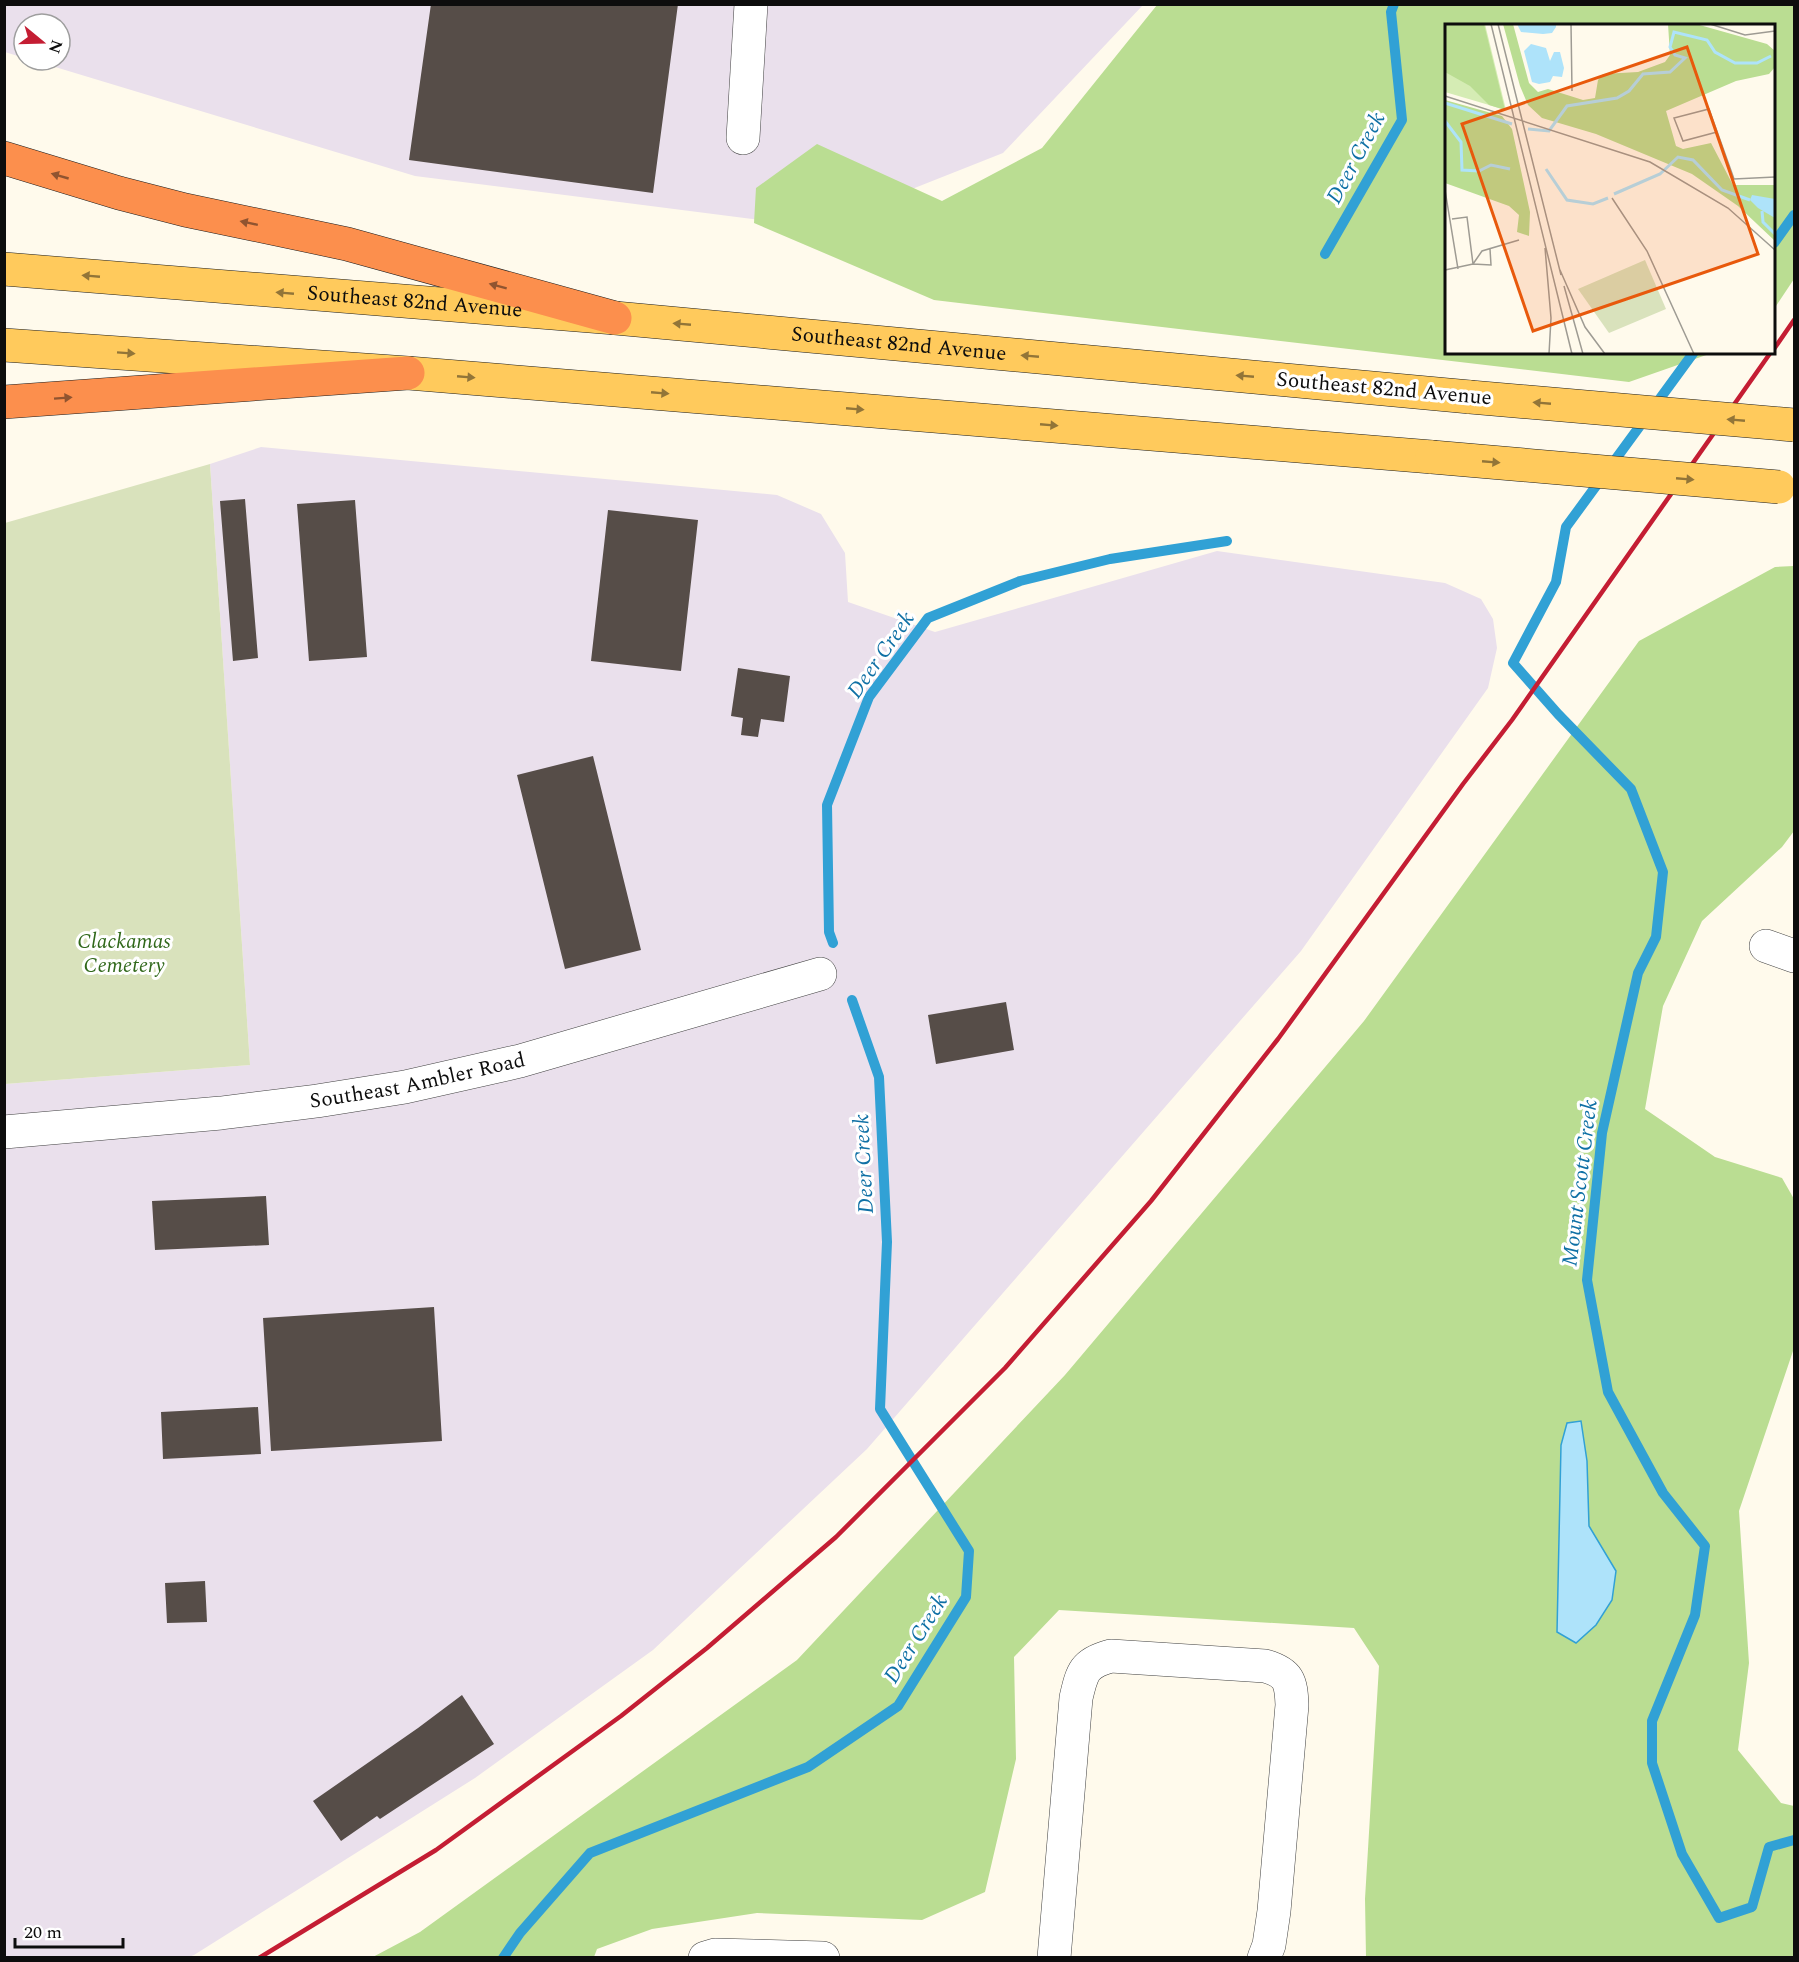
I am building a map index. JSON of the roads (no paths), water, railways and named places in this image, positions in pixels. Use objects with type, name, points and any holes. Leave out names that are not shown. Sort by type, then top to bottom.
[{"type":"highway","points":[[4,158],[119,193],[185,210],[347,244],[615,318]]},
{"type":"highway","points":[[4,402],[408,373]]},
{"type":"main road","name":"Southeast 82nd Avenue","points":[[4,269],[615,318],[1794,425]]},
{"type":"main road","points":[[4,345],[408,373],[1787,488]]},
{"type":"street","points":[[743,138],[751,4]]},
{"type":"street","name":"Southeast Ambler Road","points":[[4,1132],[220,1113],[405,1087],[520,1061],[820,974]]},
{"type":"street","points":[[1054,1958],[1076,1698],[1082,1676],[1094,1661],[1111,1656],[1265,1666],[1280,1670],[1292,1685],[1274,1911],[1269,1945],[1264,1958]]},
{"type":"street","points":[[705,1958],[715,1955],[823,1958]]},
{"type":"water","points":[[1581,1421],[1587,1461],[1589,1526],[1616,1571],[1612,1600],[1596,1625],[1576,1643],[1557,1632],[1561,1445],[1567,1423]]},
{"type":"waterway","name":"Deer Creek","points":[[1325,254],[1402,120],[1391,12],[1394,4]]},
{"type":"waterway","name":"Mount Scott Creek","points":[[1775,242],[1794,215]]},
{"type":"waterway","name":"Mount Scott Creek","points":[[1693,354],[1566,527],[1556,582],[1513,663],[1558,714],[1631,789],[1663,872],[1656,937],[1638,973],[1602,1133],[1587,1280],[1608,1392],[1663,1493],[1705,1546],[1695,1615],[1652,1721],[1652,1763],[1682,1854],[1719,1918],[1752,1907],[1769,1847],[1794,1840]]},
{"type":"waterway","name":"Deer Creek","points":[[833,943],[829,932],[827,805],[869,697],[928,618],[1020,581],[1110,559],[1227,541]]},
{"type":"waterway","name":"Deer Creek","points":[[503,1958],[520,1933],[590,1853],[808,1767],[898,1706],[966,1597],[969,1551],[880,1409],[887,1242],[879,1077],[852,1000]]},
{"type":"railway","points":[[1775,348],[1794,320]]},
{"type":"railway","points":[[259,1958],[436,1850],[621,1716],[707,1648],[836,1537],[1005,1368],[1151,1201],[1278,1039],[1512,720],[1770,354]]},
{"type":"park label","name":"Clackamas Cemetery","points":[[124,954]]}]
